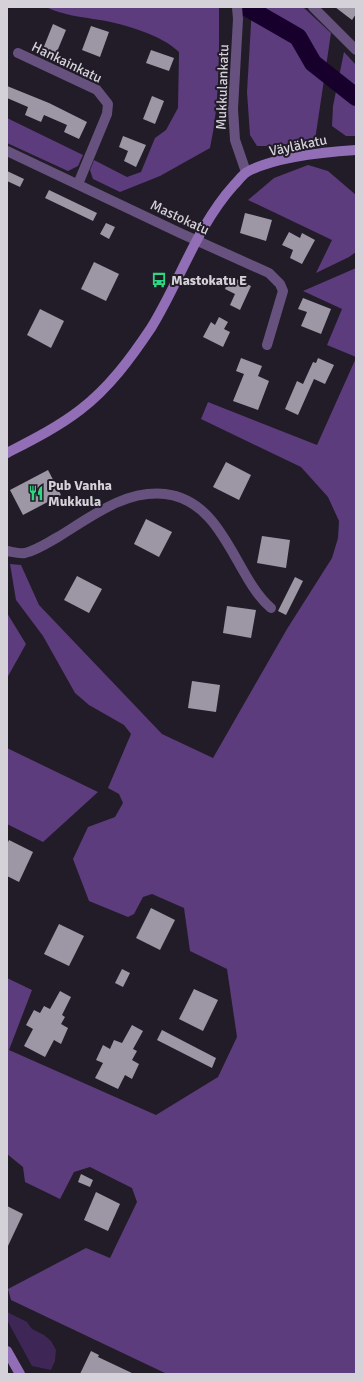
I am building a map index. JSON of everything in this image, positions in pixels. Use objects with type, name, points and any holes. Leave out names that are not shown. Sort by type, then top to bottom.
[{"type":"street","name":"Mukkulankatu","points":[[237,7],[238,19],[233,109],[235,140],[246,172]]},
{"type":"street","points":[[313,7],[356,50]]},
{"type":"street","name":"Hankainkatu","points":[[18,53],[97,90],[108,104],[107,114],[78,184]]},
{"type":"street","name":"Väyläkatu","points":[[246,172],[274,163],[314,154],[356,150]]},
{"type":"street","name":"Mastokatu","points":[[7,151],[269,273],[280,284],[283,291],[267,344]]},
{"type":"street","points":[[7,453],[52,429],[80,410],[103,390],[130,358],[151,327],[196,240],[220,200],[246,172]]},
{"type":"street","points":[[7,551],[24,553],[39,548],[114,503],[134,495],[156,493],[174,495],[189,502],[203,513],[225,538],[262,600],[271,608]]},
{"type":"street","points":[[7,1351],[20,1374]]},
{"type":"shaded area","points":[[46,7],[219,7],[219,60],[216,113],[210,148],[160,176],[120,192],[93,179],[90,170],[94,160],[127,177],[141,172],[155,138],[166,130],[178,108],[179,52],[163,40],[131,27],[65,14]]},
{"type":"shaded area","points":[[252,7],[303,7],[331,33],[315,140],[278,146],[257,146],[250,135],[247,92]]},
{"type":"shaded area","points":[[344,52],[356,65],[356,136],[346,136],[332,126],[333,106]]},
{"type":"shaded area","points":[[7,118],[83,155],[78,166],[68,171],[7,143]]},
{"type":"shaded area","points":[[308,165],[328,171],[356,195],[356,252],[316,273],[332,240],[248,200],[274,178]]},
{"type":"shaded area","points":[[356,268],[356,357],[327,345],[342,309],[303,291]]},
{"type":"shaded area","points":[[356,358],[356,1374],[167,1374],[11,1300],[8,1289],[86,1248],[110,1258],[137,1202],[132,1188],[90,1167],[74,1172],[60,1199],[25,1182],[23,1167],[7,1154],[7,978],[32,990],[9,1050],[156,1115],[218,1077],[237,1037],[227,969],[190,951],[184,908],[152,894],[143,897],[134,914],[128,917],[89,901],[73,859],[88,827],[115,817],[123,803],[119,794],[108,788],[131,734],[124,725],[89,705],[75,693],[43,636],[16,600],[10,564],[21,565],[39,605],[162,734],[213,758],[287,629],[332,558],[338,538],[339,521],[328,497],[301,467],[201,419],[208,402],[317,445]]},
{"type":"shaded area","points":[[7,613],[26,644],[7,678]]},
{"type":"shaded area","points":[[7,748],[98,792],[43,842],[7,824]]},
{"type":"shaded area","points":[[7,1312],[27,1322],[32,1329],[44,1335],[51,1341],[56,1350],[55,1361],[51,1370],[32,1366],[7,1320]]},
{"type":"building","points":[[335,7],[356,7],[356,14],[352,20]]},
{"type":"building","points":[[53,24],[66,30],[56,54],[43,49]]},
{"type":"building","points":[[91,26],[109,32],[100,57],[82,50]]},
{"type":"building","points":[[151,50],[174,58],[169,71],[146,63]]},
{"type":"building","points":[[7,86],[49,103],[87,122],[79,139],[64,132],[67,125],[44,115],[41,122],[25,115],[28,107],[7,98]]},
{"type":"building","points":[[152,96],[164,101],[155,124],[143,119]]},
{"type":"building","points":[[123,136],[146,145],[136,167],[124,161],[128,151],[119,147]]},
{"type":"building","points":[[7,171],[24,179],[20,187],[7,181]]},
{"type":"building","points":[[49,190],[97,213],[93,221],[45,198]]},
{"type":"building","points":[[245,213],[272,220],[266,241],[240,233]]},
{"type":"building","points":[[106,223],[115,227],[109,239],[100,234]]},
{"type":"building","points":[[289,232],[300,238],[302,233],[315,240],[302,264],[290,258],[293,250],[282,245]]},
{"type":"building","points":[[94,262],[119,274],[106,301],[81,289]]},
{"type":"building","points":[[230,276],[251,286],[240,310],[230,305],[235,294],[225,289]]},
{"type":"building","points":[[303,298],[331,309],[321,334],[301,326],[307,312],[298,309]]},
{"type":"building","points":[[40,309],[64,321],[51,348],[27,335]]},
{"type":"building","points":[[219,317],[228,322],[224,329],[230,332],[223,347],[203,337],[211,322],[215,325]]},
{"type":"building","points":[[241,358],[262,366],[258,376],[269,381],[258,410],[233,401],[244,374],[236,371]]},
{"type":"building","points":[[318,358],[334,365],[325,384],[314,379],[298,415],[285,409],[297,381],[303,384],[313,362],[316,363]]},
{"type":"building","points":[[226,462],[251,475],[239,500],[213,487]]},
{"type":"building","name":"Pub Vanha Mukkula","points":[[48,470],[61,495],[23,515],[10,490]]},
{"type":"building","points":[[146,519],[172,532],[159,557],[134,544]]},
{"type":"building","points":[[262,536],[290,540],[286,568],[257,563]]},
{"type":"building","points":[[77,576],[102,589],[89,613],[64,600]]},
{"type":"building","points":[[295,577],[303,581],[286,615],[278,611]]},
{"type":"building","points":[[227,606],[256,610],[251,638],[223,633]]},
{"type":"building","points":[[192,681],[220,685],[216,712],[188,708]]},
{"type":"building","points":[[9,840],[33,852],[19,882],[7,876],[7,844]]},
{"type":"building","points":[[151,908],[175,920],[160,950],[136,938]]},
{"type":"building","points":[[59,924],[84,936],[69,966],[44,954]]},
{"type":"building","points":[[122,969],[130,973],[123,987],[115,983]]},
{"type":"building","points":[[194,989],[218,1000],[203,1031],[179,1019]]},
{"type":"building","points":[[60,991],[71,997],[62,1015],[65,1017],[61,1024],[68,1028],[61,1044],[54,1040],[45,1057],[24,1046],[33,1029],[26,1025],[34,1010],[40,1013],[44,1006],[50,1009]]},
{"type":"building","points":[[132,1025],[143,1031],[133,1049],[137,1051],[132,1060],[139,1064],[132,1079],[125,1075],[118,1089],[95,1078],[103,1063],[96,1060],[103,1045],[110,1049],[114,1040],[122,1043]]},
{"type":"building","points":[[162,1030],[216,1058],[212,1068],[157,1040]]},
{"type":"building","points":[[81,1174],[93,1180],[90,1187],[78,1182]]},
{"type":"building","points":[[96,1192],[120,1204],[108,1231],[84,1220]]},
{"type":"building","points":[[7,1206],[23,1214],[7,1248]]},
{"type":"building","points":[[91,1351],[99,1355],[98,1357],[134,1374],[80,1374]]},
{"type":"waterway","points":[[246,7],[298,37],[313,63],[356,97]]},
{"type":"place","name":"Mastokatu E","points":[[159,280]]},
{"type":"place","name":"Pub Vanha Mukkula","points":[[36,493]]}]
